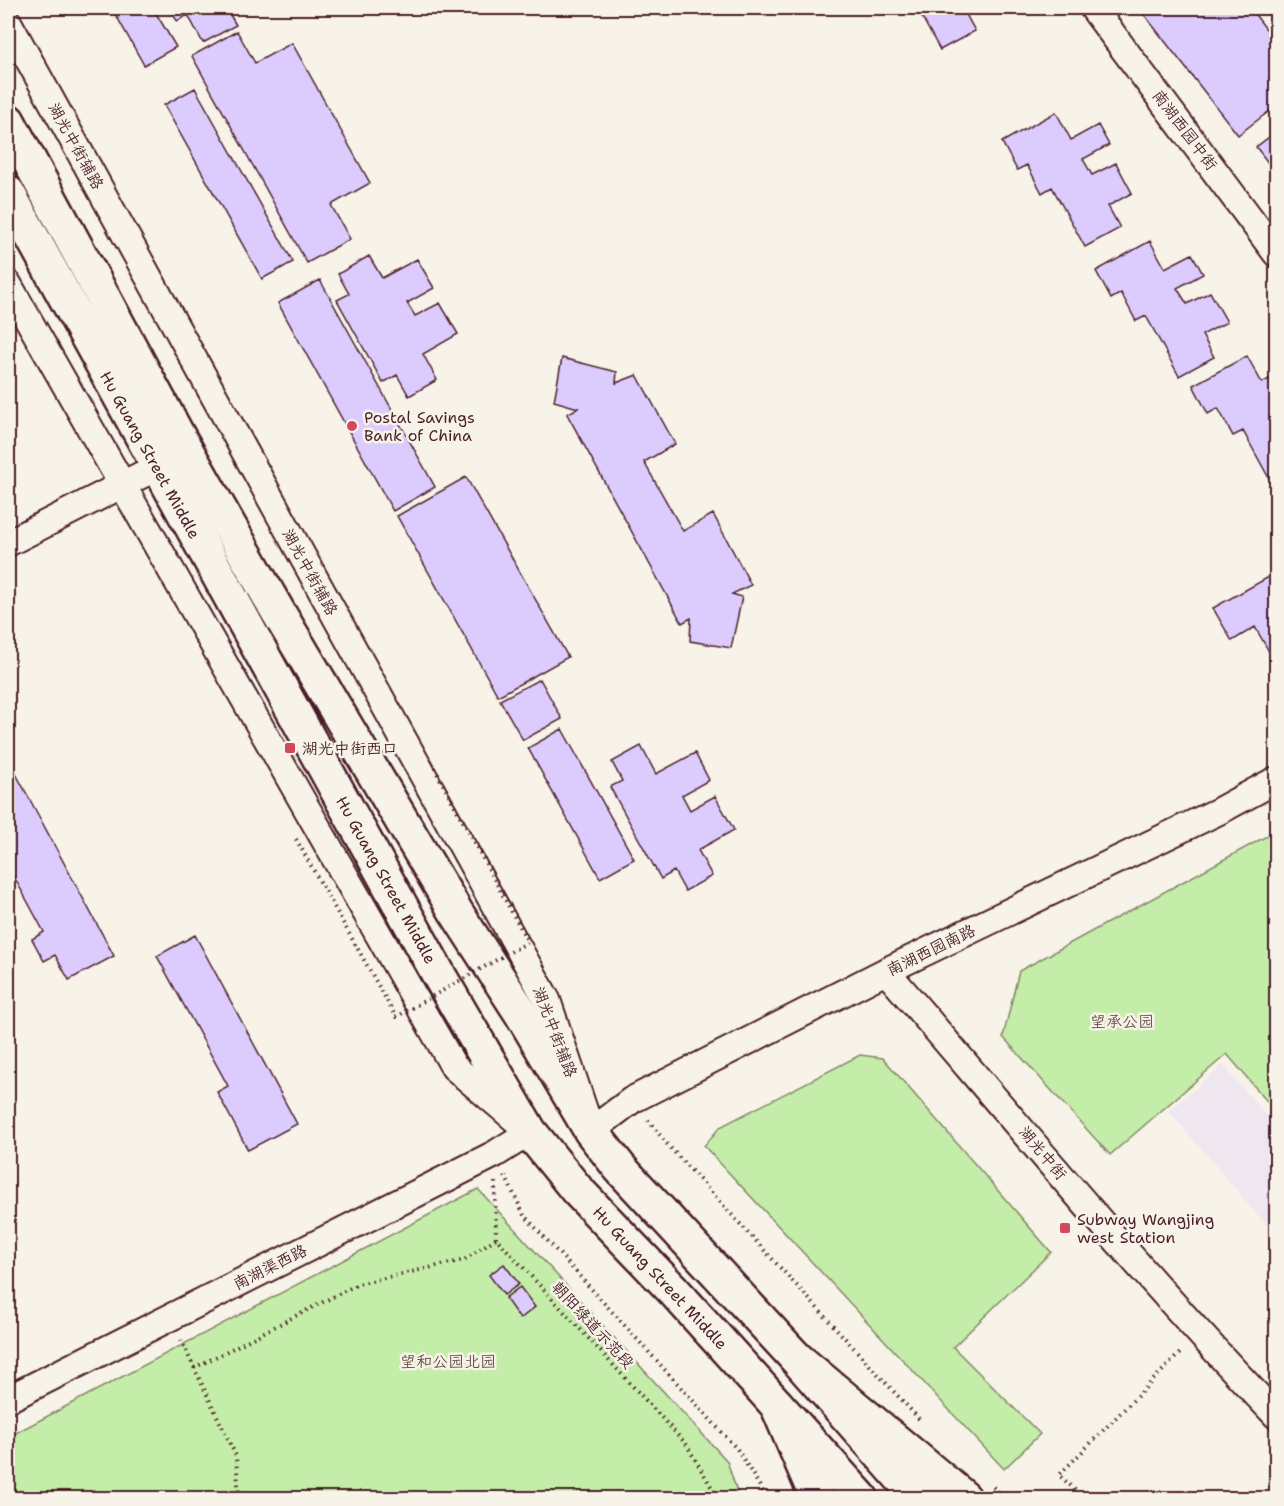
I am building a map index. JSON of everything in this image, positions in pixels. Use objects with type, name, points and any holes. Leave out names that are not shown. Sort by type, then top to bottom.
[{"type":"main road","name":"Hu Guang Street Middle","points":[[8,121],[177,434],[277,610],[456,912],[523,1016],[591,1131],[620,1168],[796,1358]]},
{"type":"main road","name":"Hu Guang Street Middle","points":[[8,193],[156,467],[440,976],[530,1132],[577,1190],[674,1291],[861,1498]]},
{"type":"main road","points":[[796,1358],[976,1491]]},
{"type":"main road","points":[[796,1358],[919,1498]]},
{"type":"main road","points":[[777,1405],[817,1498]]},
{"type":"street","name":"南湖西园中街","points":[[1093,8],[1276,253]]},
{"type":"street","name":"湖光中街辅路","points":[[8,22],[546,1000],[591,1131]]},
{"type":"street","points":[[8,284],[454,1067],[530,1132]]},
{"type":"street","points":[[8,543],[156,467]]},
{"type":"street","name":"南湖西园南路","points":[[591,1131],[632,1100],[886,971],[1156,842],[1276,780]]},
{"type":"street","name":"湖光中街","points":[[886,971],[1199,1335],[1276,1415]]},
{"type":"street","name":"南湖渠西路","points":[[8,1399],[495,1154],[530,1132]]},
{"type":"path","points":[[296,839],[396,1017],[528,942],[437,774]]},
{"type":"path","points":[[632,1100],[666,1143],[927,1428]]},
{"type":"path","points":[[194,1368],[358,1284],[464,1260],[496,1238],[495,1154]]},
{"type":"path","points":[[495,1154],[524,1215],[737,1449],[766,1498]]},
{"type":"path","name":"朝阳绿道示范段","points":[[496,1238],[686,1444],[718,1498]]},
{"type":"path","points":[[171,1317],[236,1456],[238,1498]]},
{"type":"path","points":[[1084,1498],[1059,1475],[1199,1335]]},
{"type":"path","points":[[976,1491],[1005,1498]]},
{"type":"shaded area","points":[[1223,1065],[1276,1127],[1276,1237],[1169,1111]]},
{"type":"green space","name":"望承公园","points":[[1276,831],[1276,1112],[1227,1054],[1110,1155],[1003,1037],[1019,971]]},
{"type":"green space","points":[[860,1055],[883,1058],[1051,1252],[953,1347],[1040,1434],[1004,1469],[704,1146],[720,1127]]},
{"type":"green space","name":"望和公园北园","points":[[478,1189],[727,1461],[739,1498],[8,1498],[8,1437]]},
{"type":"building","points":[[112,8],[153,8],[176,47],[144,65]]},
{"type":"building","points":[[170,8],[226,8],[236,25],[203,43],[188,15],[177,21]]},
{"type":"building","points":[[917,8],[966,8],[963,9],[975,31],[940,50]]},
{"type":"building","points":[[1139,8],[1250,8],[1276,42],[1276,106],[1238,135]]},
{"type":"building","points":[[237,31],[255,63],[292,43],[370,183],[331,205],[350,239],[307,263],[192,56]]},
{"type":"building","points":[[195,88],[293,262],[262,279],[164,105]]},
{"type":"building","points":[[1056,112],[1071,140],[1098,125],[1109,145],[1083,159],[1092,175],[1116,163],[1132,193],[1108,206],[1120,228],[1085,247],[1052,187],[1042,193],[1027,165],[1017,170],[1002,142]]},
{"type":"building","points":[[1276,132],[1276,173],[1256,147]]},
{"type":"building","points":[[1150,241],[1165,268],[1192,254],[1203,274],[1177,288],[1187,304],[1210,292],[1227,322],[1202,335],[1214,357],[1179,376],[1146,316],[1136,321],[1121,293],[1111,299],[1096,271]]},
{"type":"building","points":[[369,256],[382,278],[417,259],[434,288],[407,303],[415,316],[440,303],[458,334],[423,354],[437,380],[409,396],[397,375],[383,383],[337,300],[349,294],[338,274]]},
{"type":"building","points":[[320,280],[435,487],[393,511],[278,303]]},
{"type":"building","points":[[1247,356],[1262,383],[1276,375],[1274,402],[1276,491],[1243,431],[1233,436],[1218,408],[1208,414],[1193,385]]},
{"type":"building","points":[[562,358],[617,372],[616,383],[637,375],[675,444],[644,462],[683,531],[713,514],[751,585],[732,594],[742,597],[731,648],[690,641],[691,618],[682,623],[567,414],[578,408],[554,401]]},
{"type":"building","points":[[466,477],[568,657],[498,696],[397,516]]},
{"type":"building","points":[[1276,573],[1276,652],[1271,655],[1255,627],[1232,641],[1213,608]]},
{"type":"building","points":[[540,679],[562,719],[523,740],[500,700]]},
{"type":"building","points":[[562,729],[634,859],[600,878],[528,748]]},
{"type":"building","points":[[641,746],[656,774],[695,753],[709,780],[682,795],[690,810],[715,796],[734,830],[698,850],[712,876],[685,891],[674,871],[661,879],[610,787],[622,781],[612,762]]},
{"type":"building","points":[[8,759],[114,956],[69,980],[55,955],[44,961],[32,939],[44,932],[12,873],[8,876]]},
{"type":"building","points":[[195,935],[297,1124],[248,1150],[217,1092],[228,1086],[157,956]]},
{"type":"building","points":[[504,1264],[519,1284],[504,1295],[489,1275]]},
{"type":"building","points":[[520,1287],[535,1307],[520,1319],[505,1298]]},
{"type":"place","name":"Postal Savings Bank of China","points":[[352,426]]},
{"type":"place","name":"湖光中街西口","points":[[290,748]]},
{"type":"place","name":"Subway Wangjing west Station","points":[[1065,1228]]}]
